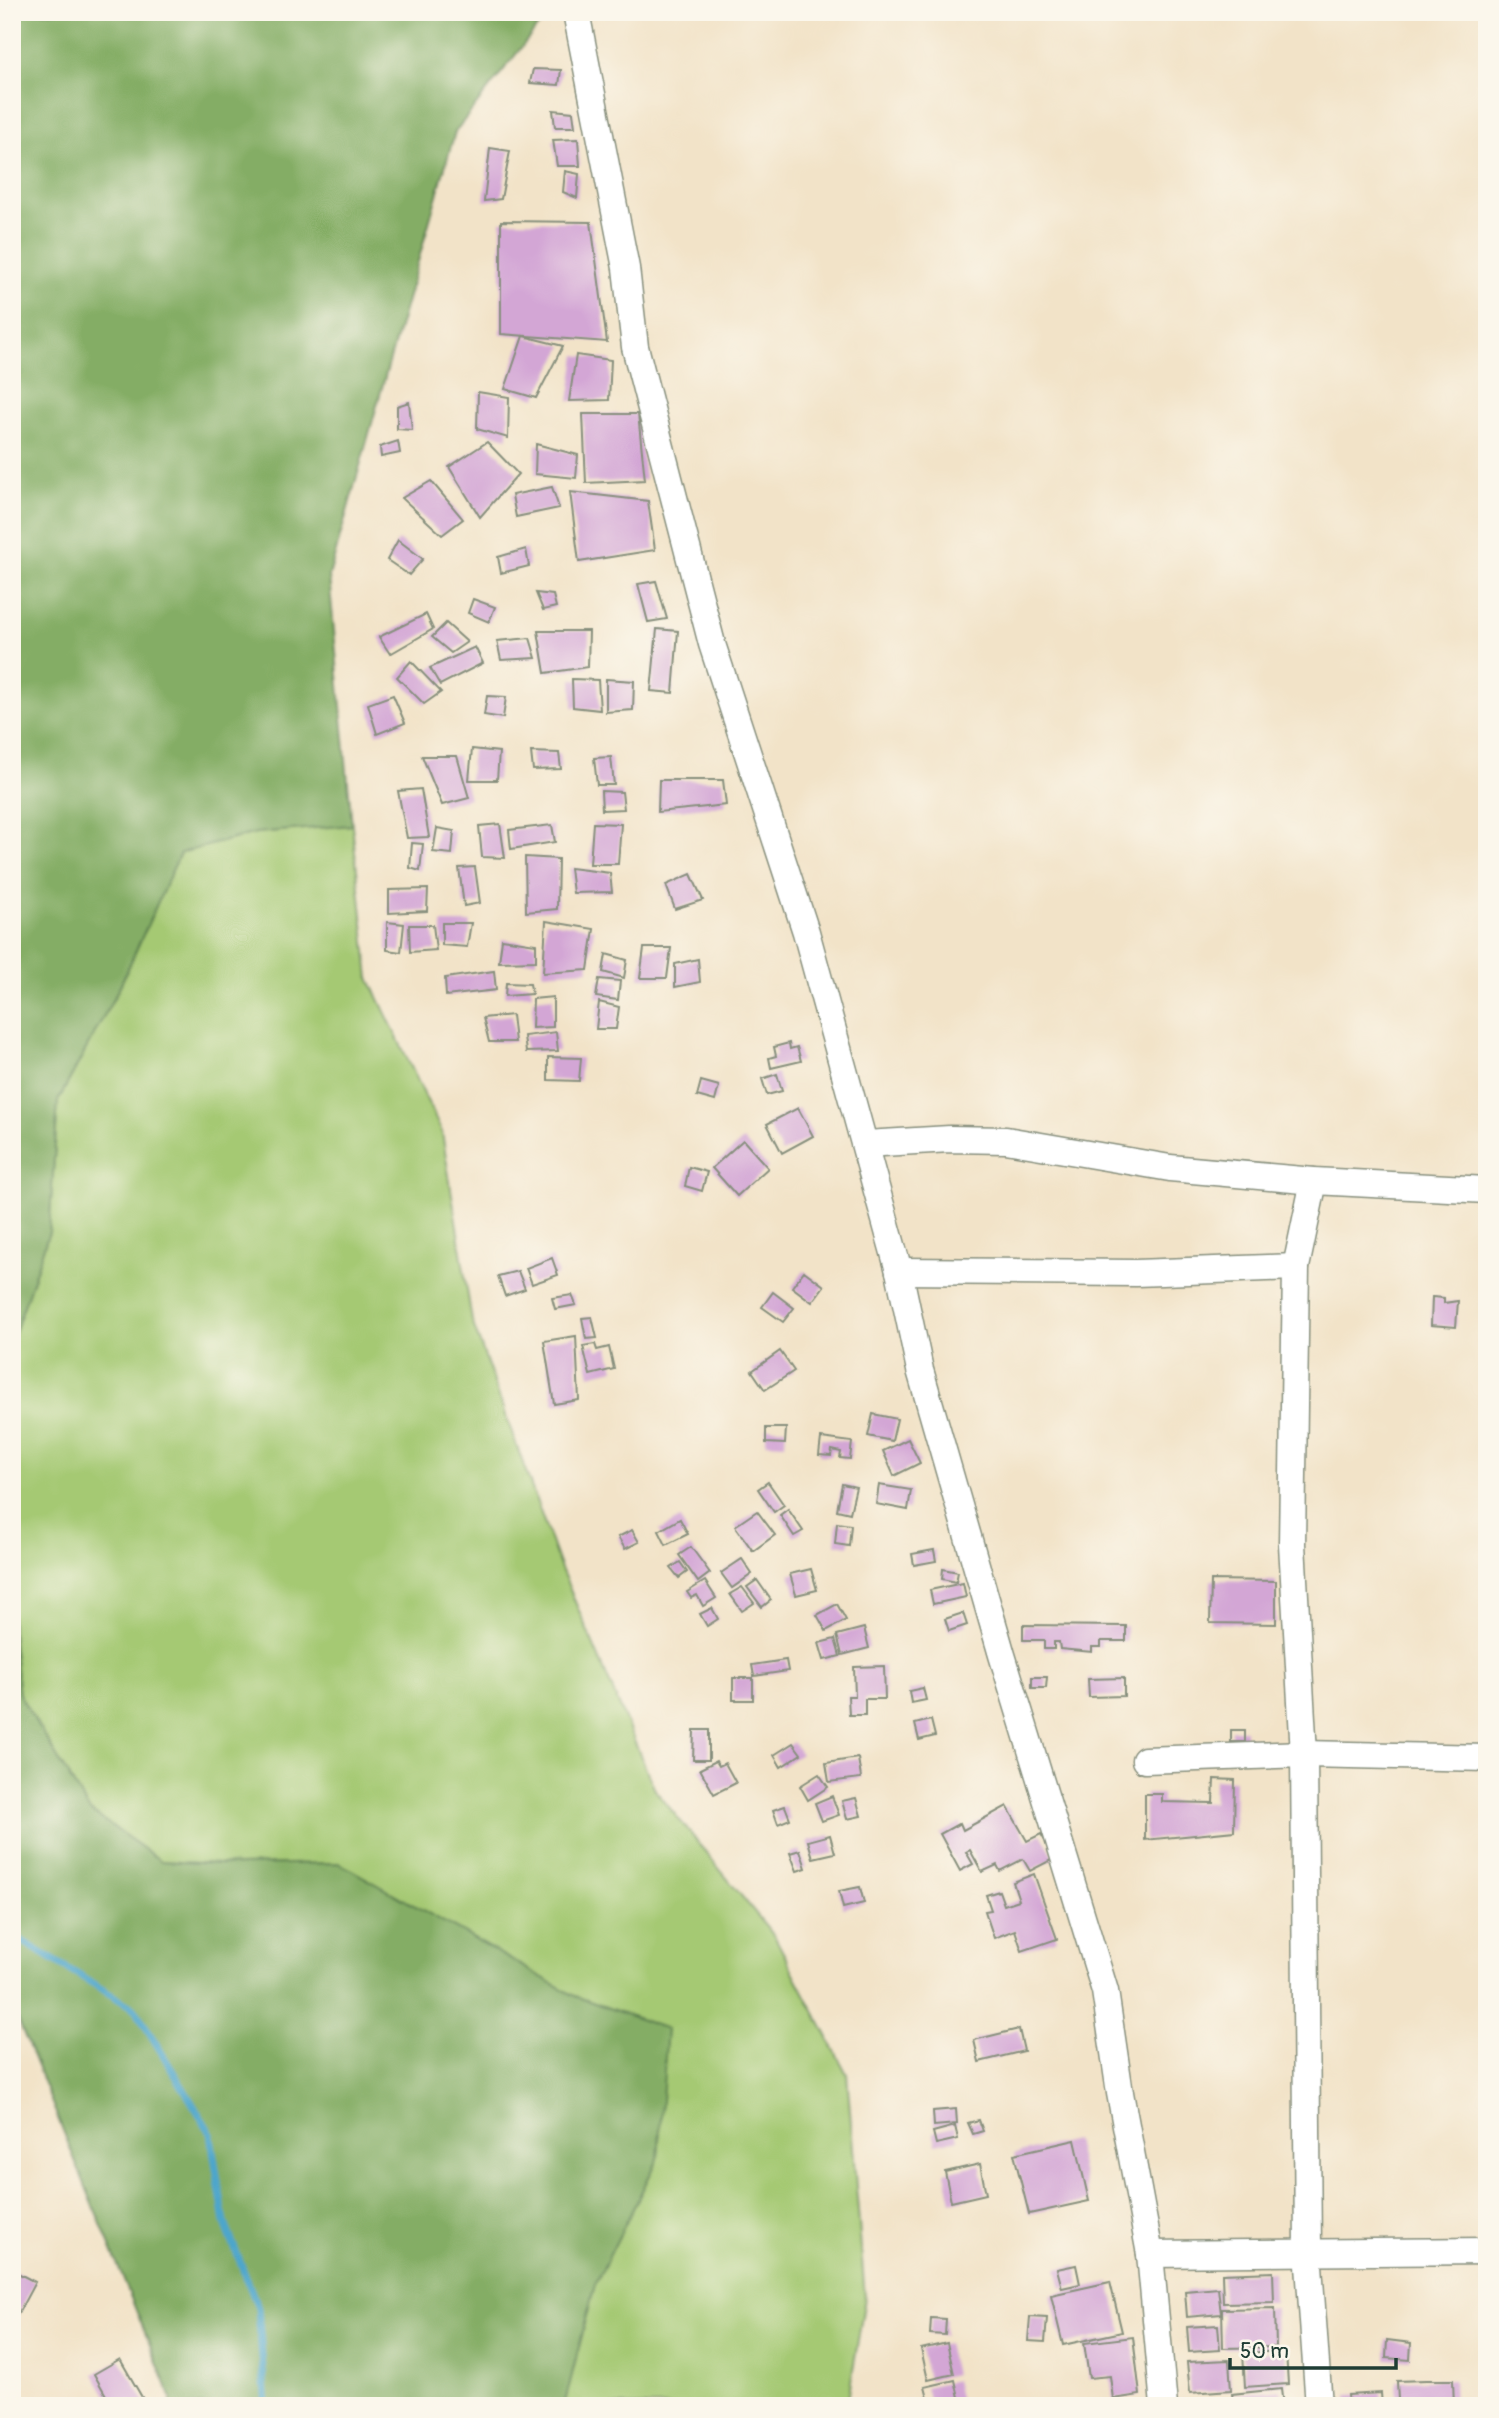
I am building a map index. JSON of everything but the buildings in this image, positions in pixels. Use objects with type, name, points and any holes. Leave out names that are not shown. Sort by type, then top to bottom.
[{"type":"street","points":[[576,12],[626,268],[635,347],[712,645],[806,932],[899,1271],[927,1395],[1002,1655],[1105,1991],[1120,2093],[1150,2254],[1164,2406]]},
{"type":"street","points":[[865,1144],[950,1139],[1006,1140],[1170,1168],[1314,1181],[1487,1190]]},
{"type":"street","points":[[1314,1181],[1296,1267],[1292,1544],[1304,1754],[1308,2251],[1319,2406]]},
{"type":"street","points":[[899,1271],[1136,1273],[1296,1267]]},
{"type":"street","points":[[1145,1760],[1304,1754],[1487,1758]]},
{"type":"street","points":[[1150,2254],[1487,2251]]},
{"type":"green space","points":[[12,12],[582,12],[539,25],[455,132],[385,377],[329,576],[352,825],[256,833],[180,853],[119,988],[58,1101],[49,1232],[12,1341]]},
{"type":"green space","points":[[352,825],[369,978],[442,1132],[472,1321],[559,1564],[655,1790],[775,1937],[847,2074],[865,2298],[847,2406],[564,2406],[595,2284],[658,2159],[666,2029],[575,1996],[339,1863],[238,1865],[161,1861],[89,1810],[19,1694],[12,1632],[12,1341],[49,1232],[58,1101],[119,988],[180,852],[256,833]]},
{"type":"green space","points":[[12,1632],[19,1694],[89,1810],[161,1861],[238,1865],[339,1863],[575,1996],[667,2029],[658,2159],[595,2284],[564,2406],[169,2406],[172,2399],[12,2005]]},
{"type":"waterway","points":[[12,1935],[135,2009],[210,2132],[225,2223],[258,2308],[266,2406]]}]
